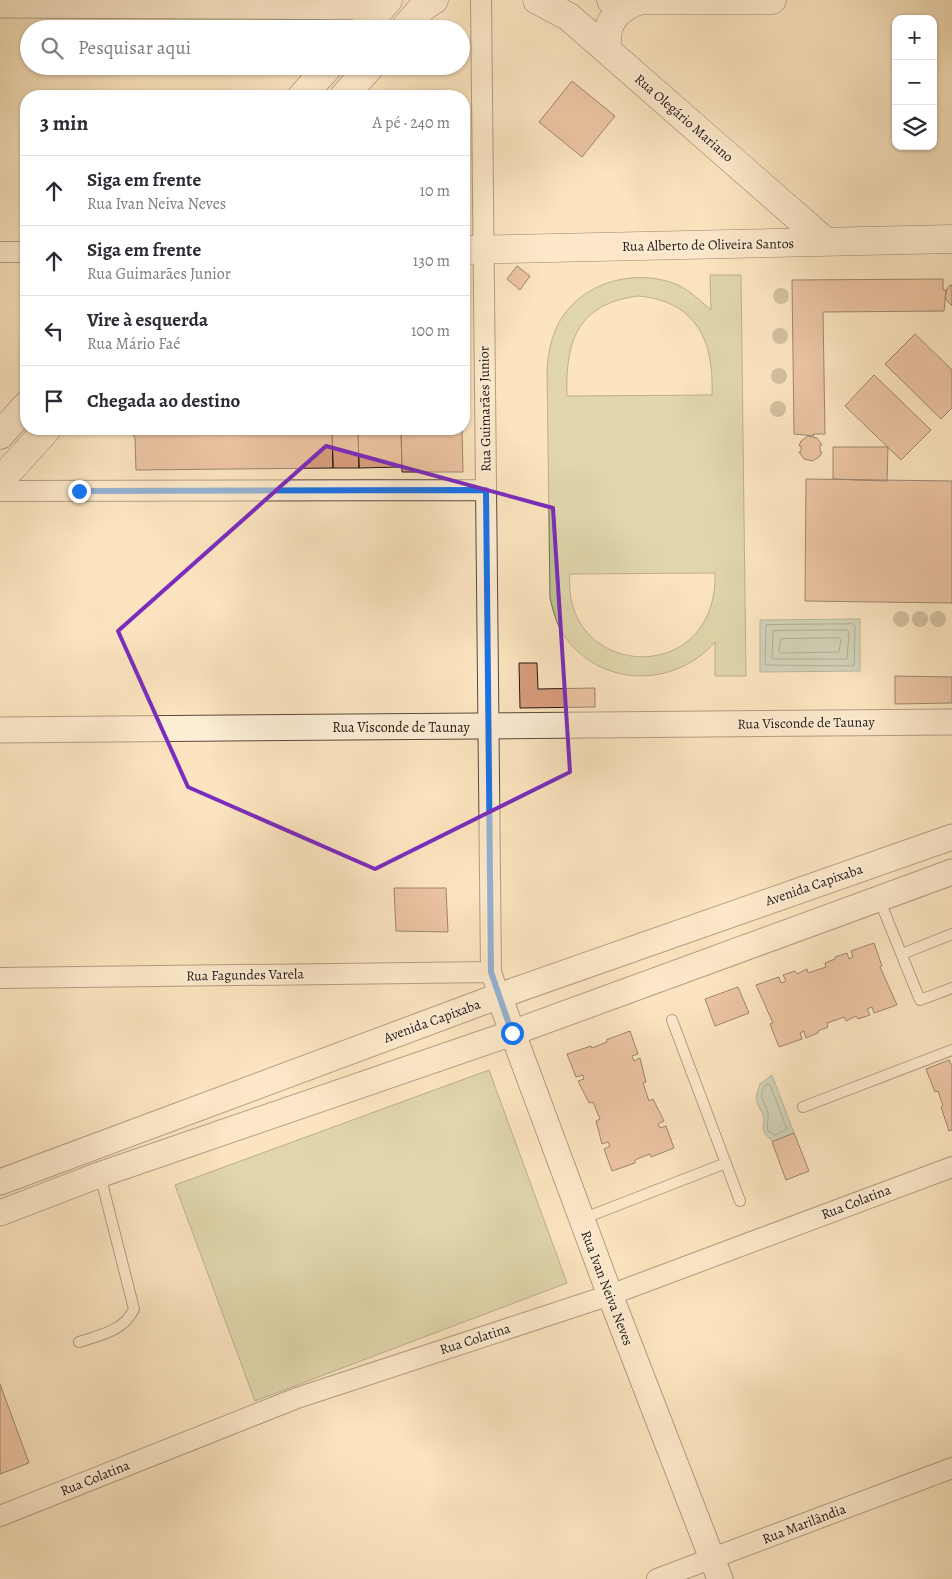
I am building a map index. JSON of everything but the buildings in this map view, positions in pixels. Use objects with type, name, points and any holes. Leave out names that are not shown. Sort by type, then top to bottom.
[{"type":"main road","points":[[412,20],[423,7],[434,0]]},
{"type":"main road","name":"Rua Olegário Mariano","points":[[537,0],[569,17],[826,242]]},
{"type":"main road","points":[[608,51],[607,35],[612,20],[623,8],[624,1],[772,0]]},
{"type":"main road","points":[[371,20],[385,3]]},
{"type":"main road","points":[[307,90],[321,75]]},
{"type":"main road","points":[[349,90],[363,75]]},
{"type":"main road","name":"Rua Alberto de Oliveira Santos","points":[[474,250],[952,239]]},
{"type":"main road","points":[[0,436],[20,413]]},
{"type":"main road","points":[[0,481],[42,435]]},
{"type":"street","name":"Rua Guimarães Junior","points":[[481,0],[474,250],[486,490],[491,972],[500,996]]},
{"type":"street","points":[[0,5],[385,3]]},
{"type":"street","points":[[0,252],[20,252]]},
{"type":"street","points":[[0,491],[486,490]]},
{"type":"street","name":"Rua Visconde de Taunay","points":[[0,730],[952,722]]},
{"type":"street","name":"Avenida Capixaba","points":[[0,1182],[500,996],[952,837]]},
{"type":"street","points":[[0,1212],[99,1174],[512,1033],[952,872]]},
{"type":"street","name":"Rua Fagundes Varela","points":[[0,978],[491,972]]},
{"type":"street","name":"Rua Ivan Neiva Neves","points":[[500,996],[581,1220],[717,1569]]},
{"type":"street","name":"Rua Colatina","points":[[0,1516],[297,1398],[610,1295],[952,1166]]},
{"type":"street","name":"Rua Marilândia","points":[[657,1579],[717,1569],[952,1468]]},
{"type":"lane","points":[[879,898],[920,1000],[952,988]]},
{"type":"lane","points":[[902,954],[952,934]]},
{"type":"lane","points":[[672,1020],[740,1201]]},
{"type":"lane","points":[[802,1107],[952,1050]]},
{"type":"lane","points":[[581,1220],[726,1163]]},
{"type":"lane","points":[[79,1342],[122,1326],[130,1318],[134,1309],[99,1174]]},
{"type":"highlighted area","points":[[326,446],[553,508],[570,772],[375,869],[188,787],[118,631]]},
{"type":"green space","points":[[710,275],[741,275],[746,676],[715,676],[715,642],[698,657],[679,668],[658,674],[637,676],[616,673],[596,665],[578,652],[563,634],[550,598],[547,369],[551,345],[555,331],[564,315],[576,301],[590,291],[607,283],[624,279],[661,280],[678,285],[711,310]],"holes":[[[639,296],[675,306],[688,316],[698,328],[710,358],[712,395],[567,396],[569,358],[579,328],[589,316],[602,307],[618,300]],[[715,573],[709,611],[692,637],[668,652],[640,657],[613,651],[589,635],[574,609],[570,574]]]},
{"type":"green space","points":[[489,1070],[567,1283],[255,1401],[175,1185]]},
{"type":"water","points":[[860,619],[860,671],[760,672],[760,620]]},
{"type":"water","points":[[772,1075],[794,1133],[773,1141],[763,1130],[763,1116],[756,1097],[760,1084]]},
{"type":"route","points":[[79,491],[486,490],[491,972],[512,1033]]}]
